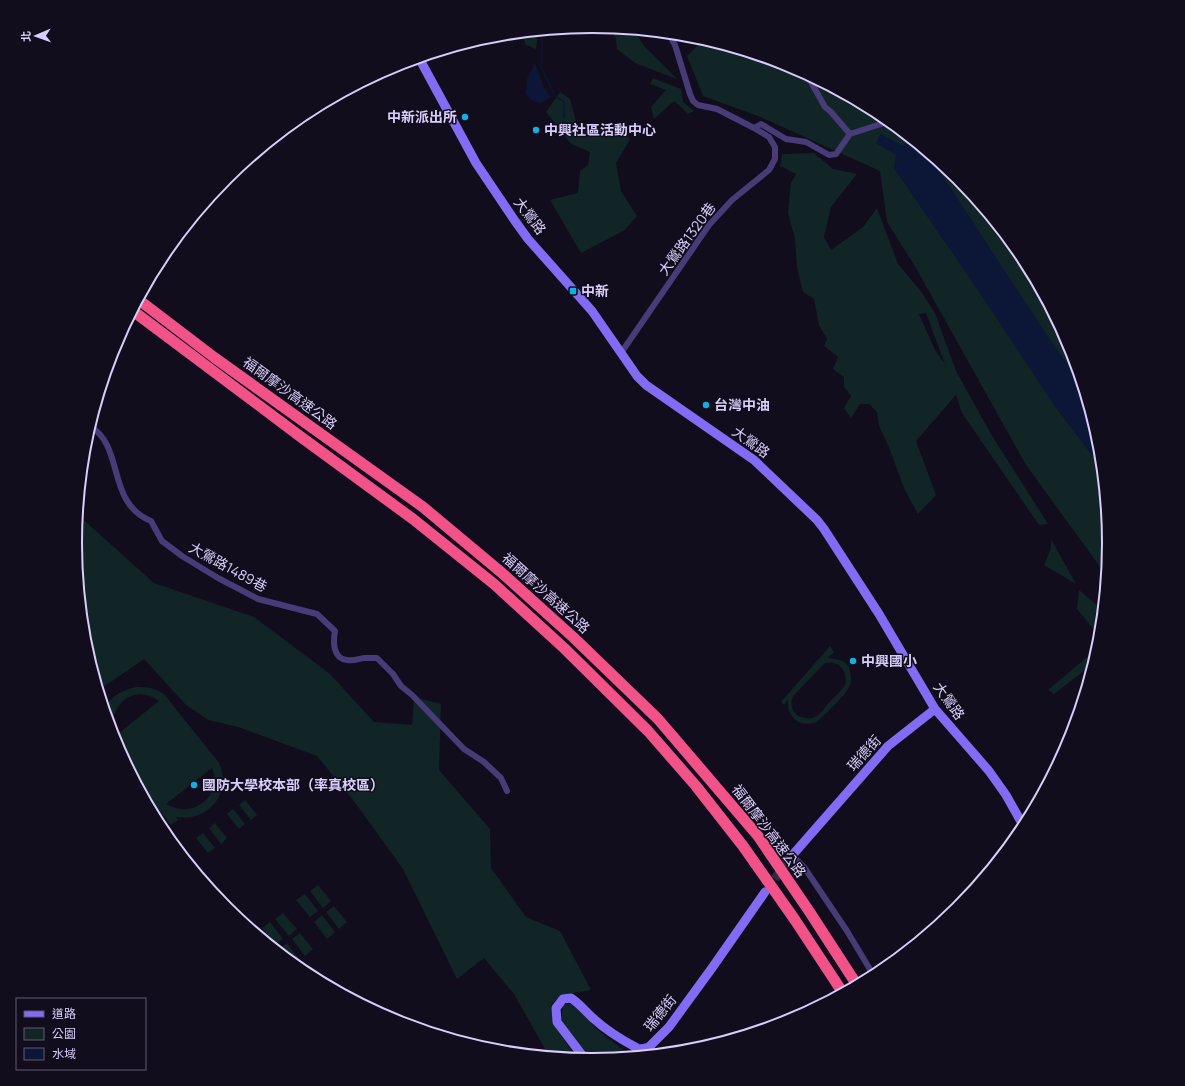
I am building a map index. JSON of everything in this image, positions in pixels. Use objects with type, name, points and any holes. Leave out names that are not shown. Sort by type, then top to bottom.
[{"type":"highway","name":"福爾摩沙高速公路","points":[[143,303],[215,358],[423,507],[502,573],[573,637],[658,720],[758,836],[854,981]]},
{"type":"highway","name":"福爾摩沙高速公路","points":[[137,314],[413,519],[494,584],[564,648],[648,731],[696,786],[743,846],[795,920],[840,989]]},
{"type":"street","name":"大鶯路1320巷","points":[[621,353],[709,225],[732,200],[769,170],[775,159],[776,152],[769,137],[717,109],[698,104],[693,101],[672,39]]},
{"type":"street","name":"大鶯路","points":[[421,63],[476,163],[515,222],[592,311],[637,376],[646,385],[754,460],[817,520],[879,614],[936,710],[989,771],[1006,795],[1020,820]]},
{"type":"street","points":[[812,83],[825,107],[850,134]]},
{"type":"street","points":[[754,128],[761,124],[786,139],[806,142],[830,155],[836,154],[850,134],[882,123]]},
{"type":"street","name":"大鶯路1489巷","points":[[96,429],[107,443],[129,506],[142,517],[151,521],[162,541],[212,574],[258,599],[317,614],[335,631],[333,640],[334,649],[340,657],[345,660],[377,658],[393,674],[401,686],[412,695],[464,749],[484,762],[501,778],[507,791]]},
{"type":"street","name":"瑞德街","points":[[791,857],[888,746],[936,710]]},
{"type":"street","points":[[791,857],[804,867],[847,931],[871,970]]},
{"type":"street","name":"瑞德街","points":[[580,1053],[557,1022],[556,1008],[563,1000],[571,998],[580,1004],[595,1020],[637,1048],[641,1049],[649,1047],[669,1027],[765,892]]},
{"type":"green space","points":[[612,34],[637,35],[644,46],[677,79],[635,63],[617,49],[616,38]]},
{"type":"green space","points":[[538,36],[536,49],[526,45],[523,38]]},
{"type":"green space","points":[[699,44],[724,50],[788,72],[848,101],[903,138],[953,182],[976,207],[1017,260],[1034,288],[1050,317],[1064,348],[1075,379],[1093,444],[1098,476],[1101,510],[1101,568],[1026,465],[916,268],[887,222],[880,171],[758,116],[703,96],[687,56]]},
{"type":"green space","points":[[653,78],[681,89],[683,102],[694,111],[688,114],[674,101],[654,119],[651,107],[666,90],[650,84]]},
{"type":"green space","points":[[560,92],[570,99],[577,125],[591,125],[612,133],[626,135],[630,139],[616,163],[621,191],[637,216],[625,230],[581,253],[550,200],[578,193],[580,171],[588,165],[590,152],[571,144],[546,112]]},
{"type":"green space","points":[[814,153],[833,169],[857,174],[831,207],[824,237],[831,250],[863,227],[877,208],[898,264],[920,290],[935,313],[956,371],[991,434],[1048,524],[1039,525],[962,413],[956,395],[916,441],[936,495],[918,514],[904,488],[888,445],[879,426],[877,412],[869,404],[860,404],[851,418],[844,408],[851,396],[844,387],[844,377],[833,369],[838,357],[824,346],[827,339],[819,325],[814,299],[803,292],[797,268],[795,239],[788,213],[791,183],[796,174],[780,166],[782,154]],"holes":[[[926,313],[945,364],[935,350],[919,314]]]},
{"type":"green space","points":[[83,520],[154,583],[254,617],[330,674],[374,722],[412,725],[414,697],[441,704],[439,770],[490,829],[491,868],[526,917],[560,931],[591,990],[561,995],[551,1005],[553,1023],[573,1052],[546,1051],[514,994],[484,958],[457,979],[403,869],[356,804],[317,756],[238,727],[208,720],[186,705],[144,659],[104,687],[92,642],[87,610],[82,543]]},
{"type":"green space","points":[[1051,539],[1076,584],[1044,565],[1051,548]]},
{"type":"green space","points":[[1079,590],[1098,606],[1095,631],[1077,609]]},
{"type":"green space","points":[[830,646],[834,652],[828,658],[845,662],[849,667],[851,683],[847,691],[817,722],[805,723],[795,720],[789,711],[788,699],[784,705],[781,702]],"holes":[[[825,663],[833,663],[840,666],[845,675],[845,685],[817,716],[813,718],[799,716],[795,713],[792,707],[793,696]]]},
{"type":"green space","points":[[1090,655],[1086,669],[1054,694],[1048,690]]},
{"type":"green space","points":[[140,687],[152,688],[165,695],[216,758],[221,768],[223,780],[221,792],[216,802],[204,812],[186,818],[176,817],[178,820],[171,825],[154,803],[135,769],[119,733],[159,701],[149,696],[140,694],[132,696],[124,700],[114,717],[109,703],[117,694]],"holes":[[[212,768],[214,782],[213,788],[206,800],[194,807],[184,809],[166,804]]]},
{"type":"green space","points":[[245,800],[257,815],[251,820],[239,805]]},
{"type":"green space","points":[[233,809],[245,824],[239,829],[227,814]]},
{"type":"green space","points":[[215,823],[227,838],[221,844],[209,828]]},
{"type":"green space","points":[[203,833],[215,848],[208,853],[196,838]]},
{"type":"green space","points":[[318,885],[331,901],[323,908],[310,891]]},
{"type":"green space","points":[[305,894],[318,911],[310,917],[296,900]]},
{"type":"green space","points":[[334,906],[347,922],[339,929],[326,912]]},
{"type":"green space","points":[[283,913],[297,929],[289,936],[275,919]]},
{"type":"green space","points":[[322,915],[335,932],[327,939],[314,922]]},
{"type":"green space","points":[[270,922],[283,939],[277,944],[262,928]]},
{"type":"green space","points":[[300,933],[313,949],[305,956],[292,939]]},
{"type":"green space","points":[[287,943],[300,960],[300,960],[281,947]]},
{"type":"green space","points":[[572,1004],[598,1030],[626,1052],[584,1053],[561,1020],[563,1005]]},
{"type":"water","points":[[535,63],[544,88],[551,97],[541,103],[532,100],[526,94],[527,79]]},
{"type":"water","points":[[881,134],[901,145],[910,144],[937,167],[1052,343],[1072,370],[1085,411],[1095,459],[1056,408],[988,305],[894,168],[896,155],[876,143]]},
{"type":"waterway","points":[[541,36],[541,67],[555,96],[564,102],[564,118]]},
{"type":"tunnel","points":[[767,890],[789,859]]},
{"type":"place","name":"中新派出所","points":[[465,117]]},
{"type":"place","name":"中興社區活動中心","points":[[536,130]]},
{"type":"place","name":"中新","points":[[573,291]]},
{"type":"place","name":"台灣中油","points":[[706,405]]},
{"type":"place","name":"中興國小","points":[[853,661]]},
{"type":"place","name":"國防大學校本部（率真校區）","points":[[194,785]]}]
